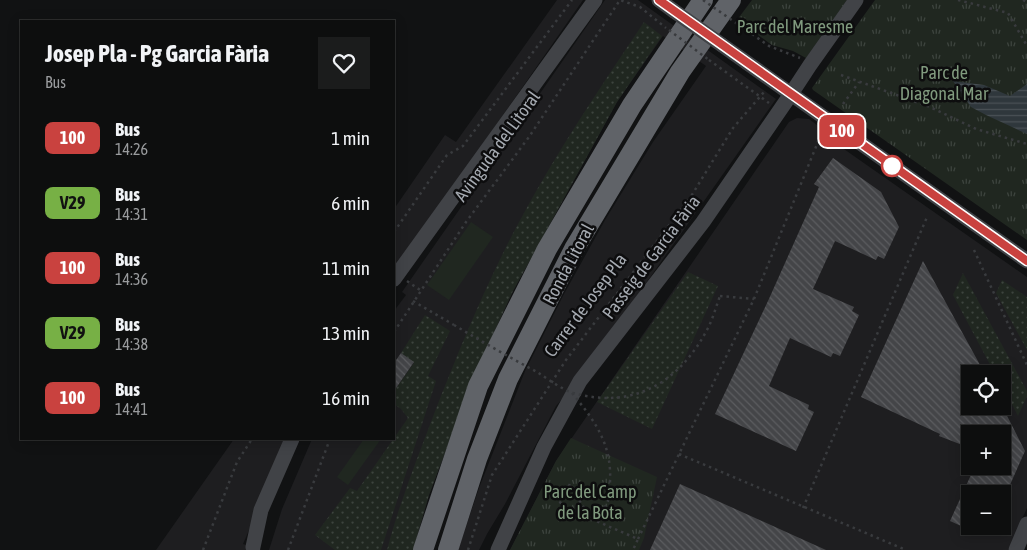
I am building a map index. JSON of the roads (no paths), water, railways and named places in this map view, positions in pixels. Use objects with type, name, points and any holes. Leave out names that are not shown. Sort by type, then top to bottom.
[{"type":"highway","name":"Ronda Litoral","points":[[423,550],[478,386],[539,265],[566,214],[632,105],[703,0]]},
{"type":"highway","name":"Ronda Litoral","points":[[448,550],[477,459],[508,379],[574,249],[680,72],[731,0]]},
{"type":"main road","name":"Avinguda del Litoral","points":[[401,280],[595,0]]},
{"type":"main road","points":[[659,0],[1027,261]]},
{"type":"main road","name":"Passeig de Garcia Fària","points":[[498,550],[544,446],[580,381],[703,222],[856,0]]},
{"type":"main road","points":[[253,547],[261,510],[292,440]]},
{"type":"main road","points":[[1016,550],[1027,524]]},
{"type":"park label","name":"Parc del Maresme","points":[[795,26]]},
{"type":"park label","name":"Parc de Diagonal Mar","points":[[944,82]]},
{"type":"park label","name":"Parc del Camp de la Bota","points":[[590,501]]}]
